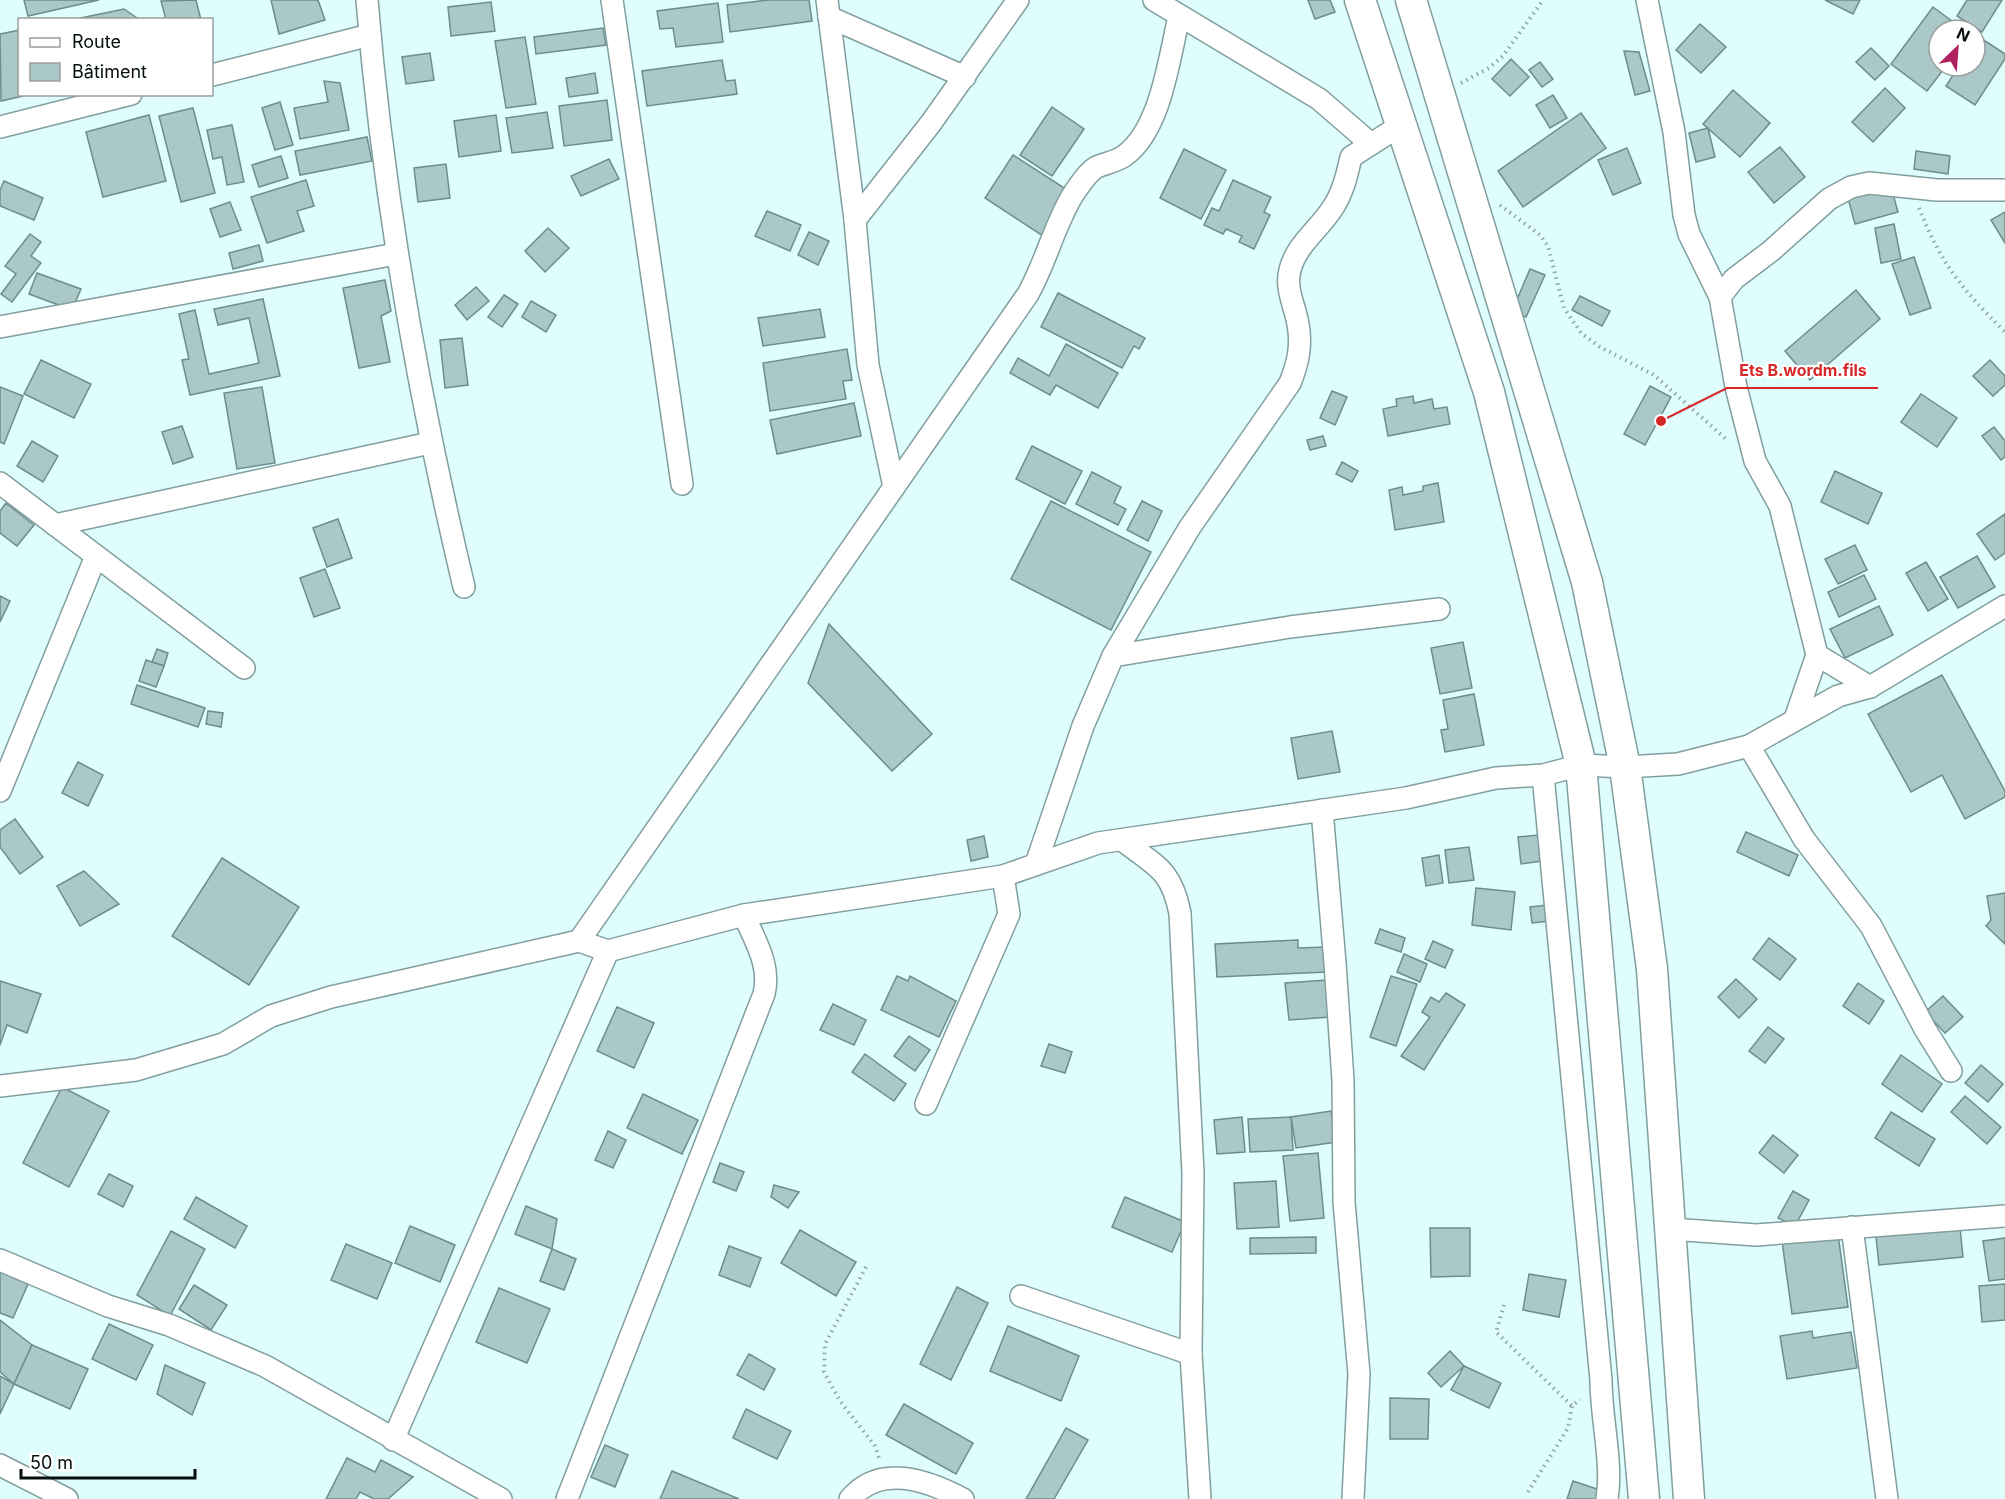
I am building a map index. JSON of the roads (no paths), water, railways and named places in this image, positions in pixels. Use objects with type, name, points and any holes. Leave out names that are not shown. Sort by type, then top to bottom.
[{"type":"main road","points":[[1360,0],[1489,392],[1581,765],[1644,1499]]},
{"type":"main road","points":[[1411,0],[1587,582],[1625,767],[1652,969],[1689,1499]]},
{"type":"street","points":[[367,0],[396,254],[430,443],[464,587]]},
{"type":"street","points":[[612,0],[682,484]]},
{"type":"street","points":[[855,220],[964,77],[1018,0]]},
{"type":"street","points":[[1154,0],[1319,99],[1371,144]]},
{"type":"street","points":[[1647,0],[1674,132],[1684,215],[1689,234],[1720,297],[1736,387],[1755,461],[1780,506],[1817,655],[1795,719]]},
{"type":"street","points":[[828,9],[964,77]]},
{"type":"street","points":[[828,9],[855,220],[868,365],[894,487]]},
{"type":"street","points":[[579,941],[1029,294],[1045,264],[1057,224],[1075,192],[1093,169],[1124,156],[1145,134],[1160,98],[1179,17]]},
{"type":"street","points":[[213,75],[370,35]]},
{"type":"street","points":[[0,127],[123,96]]},
{"type":"street","points":[[1036,864],[1083,726],[1113,656],[1190,527],[1290,383],[1300,356],[1298,324],[1289,296],[1290,270],[1302,246],[1334,208],[1346,182],[1351,157],[1401,125]]},
{"type":"street","points":[[1720,297],[1734,279],[1771,251],[1829,199],[1851,187],[1869,183],[1911,188],[2005,190]]},
{"type":"street","points":[[0,327],[396,254]]},
{"type":"street","points":[[54,525],[430,443]]},
{"type":"street","points":[[0,483],[244,668]]},
{"type":"street","points":[[0,791],[96,556]]},
{"type":"street","points":[[0,1086],[136,1070],[223,1044],[271,1016],[331,997],[579,941],[608,951],[744,915],[1003,876],[1070,851],[1122,840],[1417,796],[1496,778],[1543,775],[1581,765],[1625,767],[1678,764],[1749,746],[1838,696],[1870,687],[2005,606]]},
{"type":"street","points":[[1113,656],[1290,627],[1439,609]]},
{"type":"street","points":[[1817,655],[1870,687]]},
{"type":"street","points":[[1749,746],[1804,839],[1871,926],[1891,960],[1925,1029],[1951,1071]]},
{"type":"street","points":[[1543,775],[1601,1380],[1601,1410],[1610,1481],[1607,1499]]},
{"type":"street","points":[[1322,810],[1343,1080],[1344,1202],[1359,1374],[1353,1499]]},
{"type":"street","points":[[1122,840],[1164,872],[1175,888],[1180,913],[1193,1173],[1191,1354],[1200,1499]]},
{"type":"street","points":[[926,1104],[1009,914],[1003,876]]},
{"type":"street","points":[[567,1499],[764,994],[768,977],[744,915]]},
{"type":"street","points":[[393,1440],[608,951]]},
{"type":"street","points":[[1671,1228],[1756,1235],[2005,1216]]},
{"type":"street","points":[[1852,1227],[1887,1499]]},
{"type":"street","points":[[0,1260],[108,1306],[169,1324],[265,1366],[501,1499]]},
{"type":"street","points":[[1021,1296],[1191,1354]]},
{"type":"street","points":[[0,1465],[67,1499]]},
{"type":"street","points":[[850,1499],[861,1486],[884,1478],[910,1479],[936,1485],[963,1499]]},
{"type":"place","name":"Ets B.wordm.fils","points":[[1661,421]]}]
